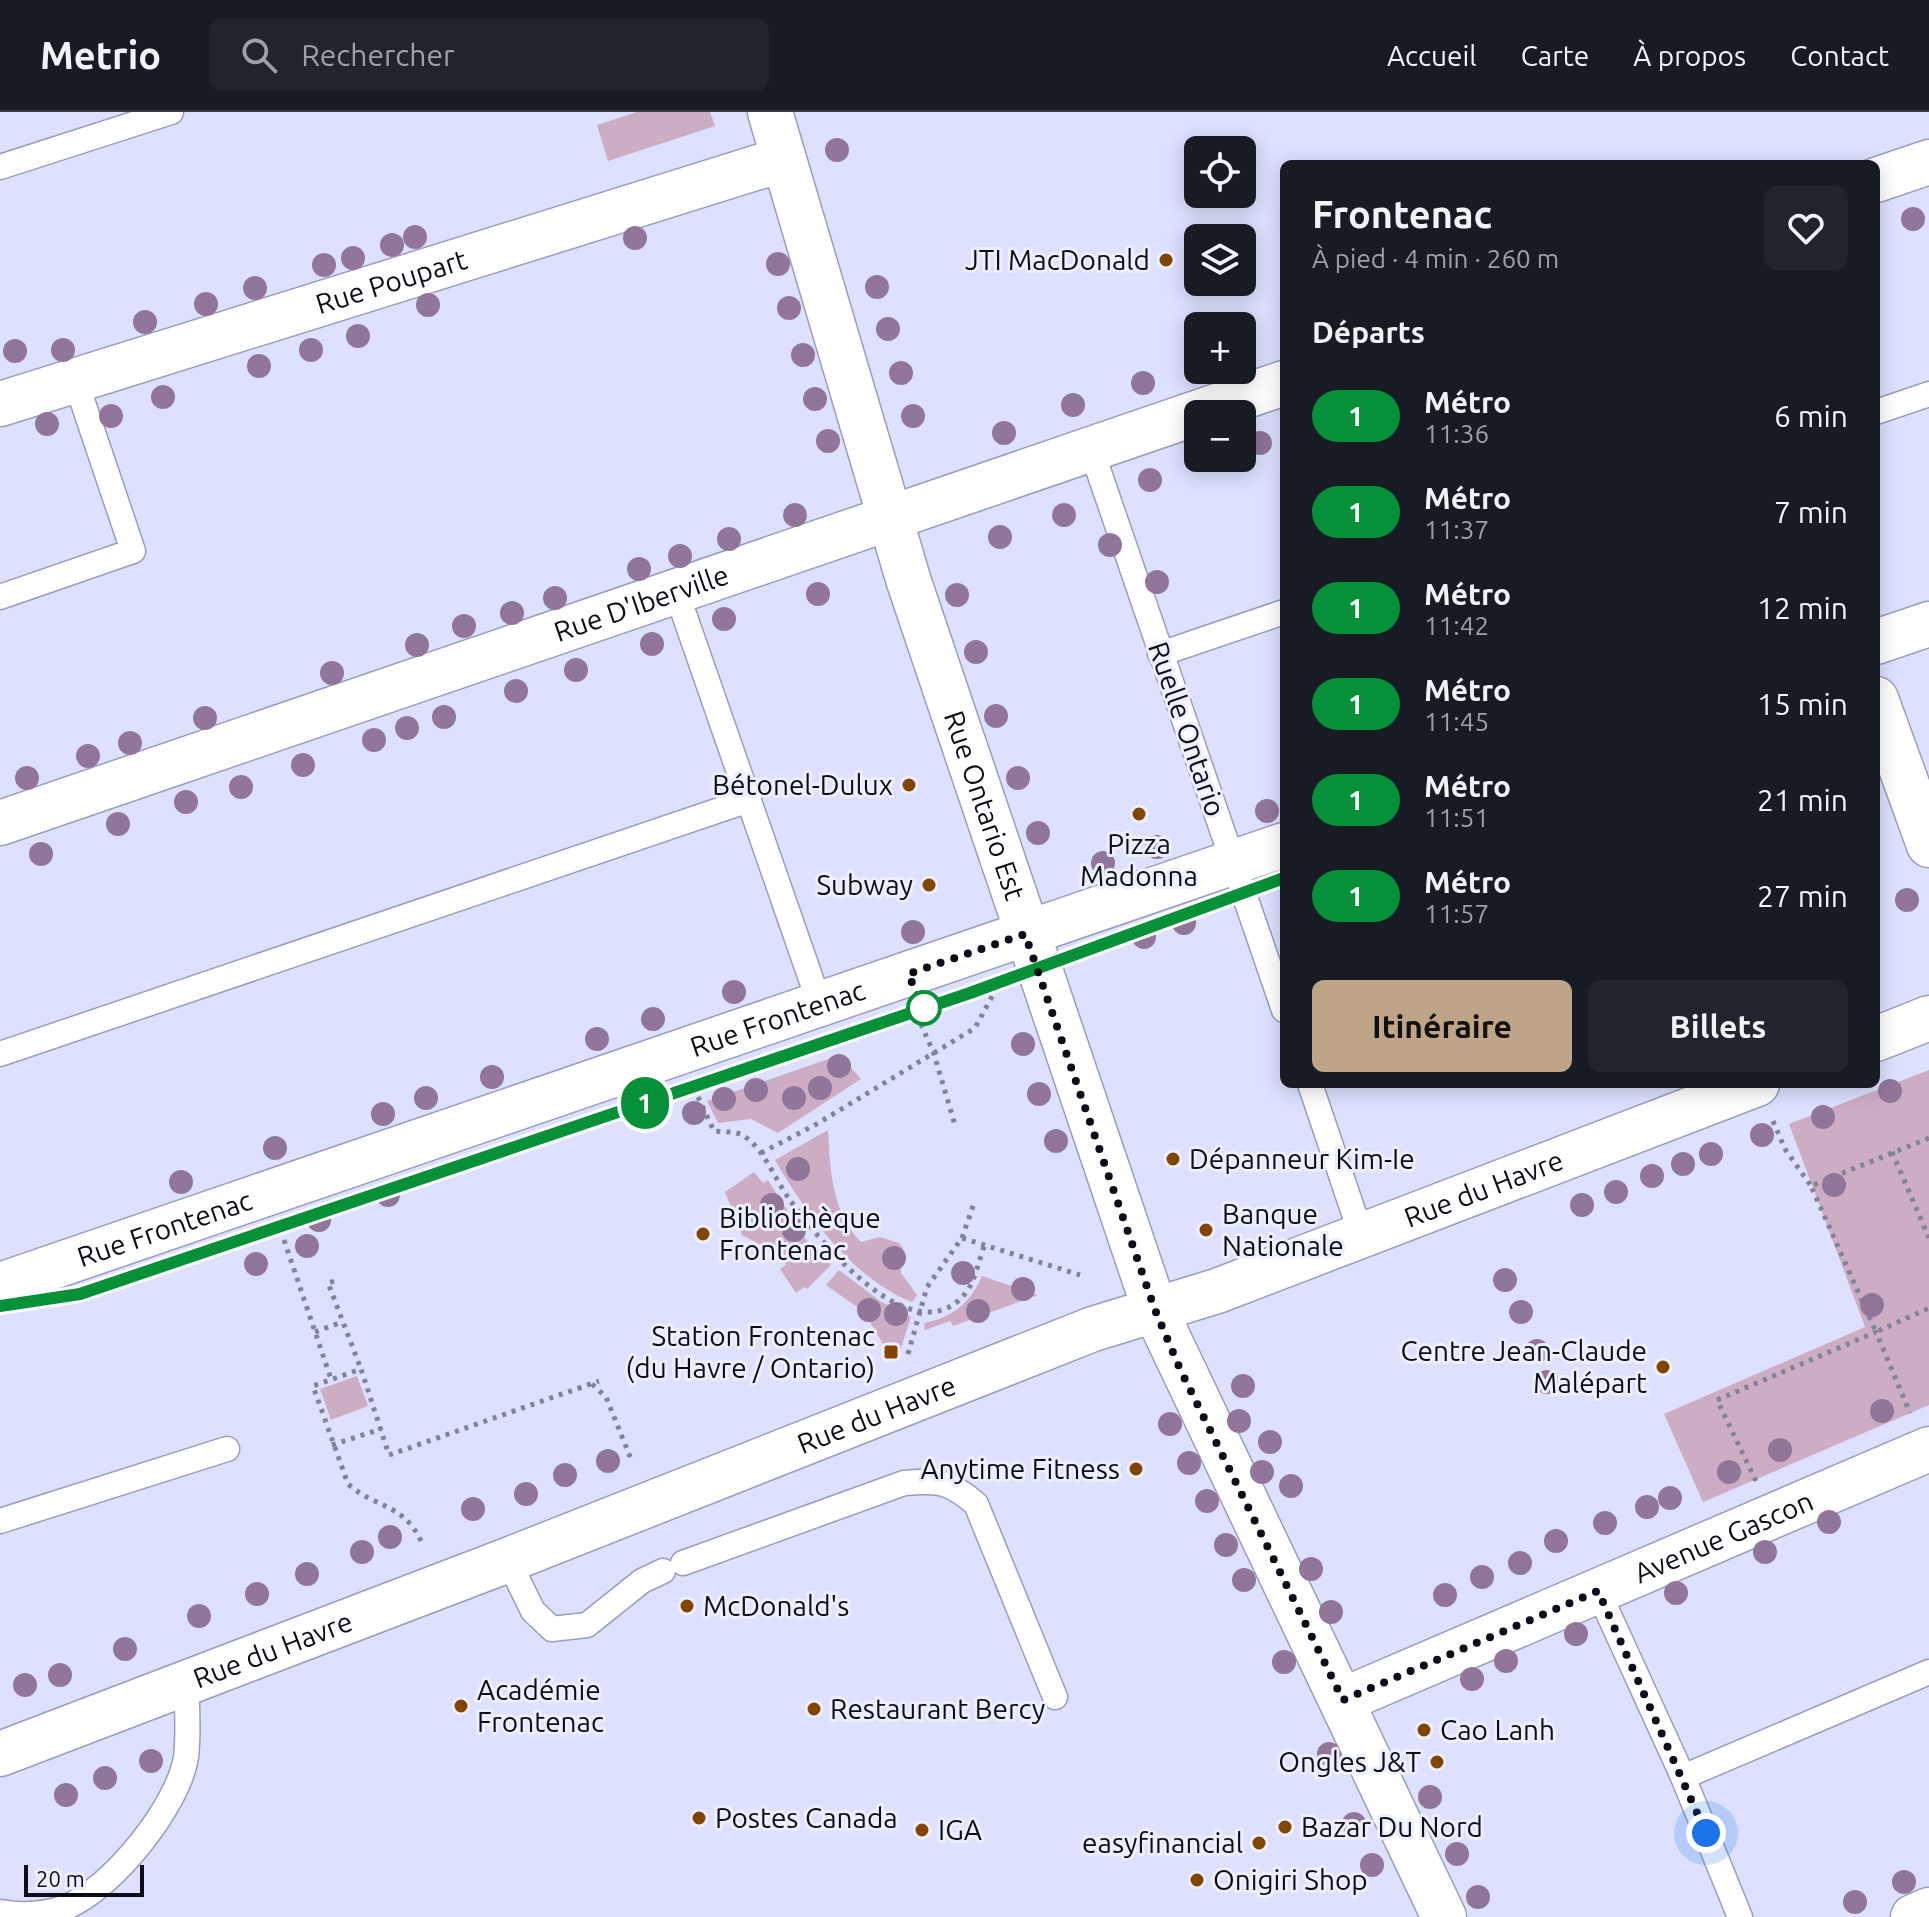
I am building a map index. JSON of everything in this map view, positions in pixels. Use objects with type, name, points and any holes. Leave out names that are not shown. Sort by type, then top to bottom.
[{"type":"main road","name":"Rue Ontario Est","points":[[770,112],[889,518],[1025,934],[1155,1310],[1180,1369],[1343,1700],[1444,1917]]},
{"type":"main road","name":"Rue Poupart","points":[[0,404],[784,159]]},
{"type":"main road","points":[[1880,179],[1929,162]]},
{"type":"main road","name":"Rue D'Iberville","points":[[0,823],[1280,384]]},
{"type":"main road","points":[[1880,641],[1929,624]]},
{"type":"main road","points":[[1880,710],[1929,845]]},
{"type":"main road","name":"Rue Frontenac","points":[[0,1285],[1280,846]]},
{"type":"main road","points":[[1880,1037],[1929,1018]]},
{"type":"main road","name":"Rue du Havre","points":[[0,1754],[508,1560],[1093,1329],[1217,1291],[1362,1237],[1765,1102]]},
{"type":"main road","name":"Avenue Gascon","points":[[1343,1700],[1598,1591],[1920,1433]]},
{"type":"main road","points":[[1913,1917],[1929,1910]]},
{"type":"lane","points":[[0,167],[171,112]]},
{"type":"lane","points":[[0,597],[133,551],[75,379]]},
{"type":"lane","points":[[1880,411],[1929,394]]},
{"type":"lane","name":"Ruelle Ontario","points":[[1091,449],[1280,998]]},
{"type":"lane","points":[[676,591],[820,1005]]},
{"type":"lane","points":[[1160,654],[1280,613]]},
{"type":"lane","points":[[0,1054],[749,800]]},
{"type":"lane","points":[[1311,1088],[1362,1237]]},
{"type":"lane","points":[[0,1521],[227,1449]]},
{"type":"lane","points":[[508,1560],[533,1611],[552,1629],[587,1625],[642,1581],[673,1567],[904,1483],[936,1480],[959,1489],[976,1504],[1055,1697]]},
{"type":"lane","points":[[1598,1591],[1683,1777],[1740,1917]]},
{"type":"lane","points":[[1683,1777],[1929,1672]]},
{"type":"lane","points":[[0,1912],[41,1914],[70,1906],[95,1889],[140,1843],[175,1787],[186,1758],[186,1683]]},
{"type":"path","points":[[761,1153],[815,1125],[975,1028],[995,991]]},
{"type":"path","points":[[921,1024],[934,1054],[955,1125]]},
{"type":"path","points":[[698,1097],[714,1131],[742,1134],[761,1153],[773,1176],[823,1243],[881,1293],[929,1314],[950,1307],[967,1293],[985,1244]]},
{"type":"path","points":[[1765,1102],[1785,1149],[1811,1186],[1920,1433]]},
{"type":"path","points":[[1811,1186],[1929,1138]]},
{"type":"path","points":[[1892,1152],[1929,1238]]},
{"type":"path","points":[[908,1354],[927,1287],[962,1238],[974,1203]]},
{"type":"path","points":[[962,1238],[1080,1275]]},
{"type":"path","points":[[284,1240],[331,1379]]},
{"type":"path","points":[[334,1281],[328,1283],[389,1455],[595,1382],[606,1397],[631,1459]]},
{"type":"path","points":[[1757,1483],[1717,1400],[1929,1308]]},
{"type":"path","points":[[315,1332],[342,1322]]},
{"type":"path","points":[[361,1369],[313,1386],[332,1445],[348,1484],[358,1493],[401,1513],[413,1524],[421,1541]]},
{"type":"path","points":[[332,1445],[381,1429]]},
{"type":"shaded area","points":[[637,112],[710,112],[715,126],[608,161],[597,125]]},
{"type":"shaded area","points":[[840,1055],[861,1079],[778,1133],[751,1119],[718,1123],[707,1101]]},
{"type":"shaded area","points":[[1929,1070],[1929,1405],[1703,1502],[1664,1414],[1865,1327],[1789,1124]]},
{"type":"shaded area","points":[[828,1130],[834,1190],[844,1218],[861,1242],[880,1237],[899,1243],[903,1248],[901,1273],[917,1295],[912,1302],[870,1278],[833,1243],[801,1202],[775,1160]]},
{"type":"shaded area","points":[[754,1172],[763,1183],[768,1180],[806,1240],[831,1265],[807,1289],[804,1287],[796,1293],[780,1269],[786,1265],[774,1246],[769,1249],[742,1235],[725,1192]]},
{"type":"shaded area","points":[[839,1270],[880,1301],[911,1317],[900,1351],[889,1354],[864,1312],[826,1285]]},
{"type":"shaded area","points":[[982,1276],[1038,1295],[953,1326],[950,1321],[925,1330],[924,1323],[952,1313],[966,1301]]},
{"type":"shaded area","points":[[357,1376],[368,1406],[331,1420],[320,1389]]},
{"type":"metro line","name":"1","points":[[0,1306],[80,1294],[970,993],[1280,879]]},
{"type":"place","name":"JTI MacDonald","points":[[1166,260]]},
{"type":"place","name":"Bétonel-Dulux","points":[[909,785]]},
{"type":"place","name":"Pizza Madonna","points":[[1139,814]]},
{"type":"place","name":"Subway","points":[[929,885]]},
{"type":"place","name":"Dépanneur Kim-Ie","points":[[1173,1159]]},
{"type":"place","name":"Banque Nationale","points":[[1206,1230]]},
{"type":"place","name":"Bibliothèque Frontenac","points":[[703,1234]]},
{"type":"place","name":"Station Frontenac (du Havre / Ontario)","points":[[891,1352]]},
{"type":"place","name":"Centre Jean-Claude Malépart","points":[[1663,1367]]},
{"type":"place","name":"Anytime Fitness","points":[[1136,1469]]},
{"type":"place","name":"McDonald's","points":[[687,1606]]},
{"type":"place","name":"Académie Frontenac","points":[[461,1706]]},
{"type":"place","name":"Restaurant Bercy","points":[[814,1709]]},
{"type":"place","name":"Cao Lanh","points":[[1424,1730]]},
{"type":"place","name":"Ongles J&T","points":[[1437,1762]]},
{"type":"place","name":"Postes Canada","points":[[699,1818]]},
{"type":"place","name":"Bazar Du Nord","points":[[1285,1827]]},
{"type":"place","name":"IGA","points":[[922,1830]]},
{"type":"place","name":"easyfinancial","points":[[1259,1843]]},
{"type":"place","name":"Onigiri Shop","points":[[1197,1880]]},
{"type":"route","points":[[924,1008],[908,974],[1025,934],[1155,1310],[1180,1369],[1343,1700],[1598,1591],[1706,1833]]}]
